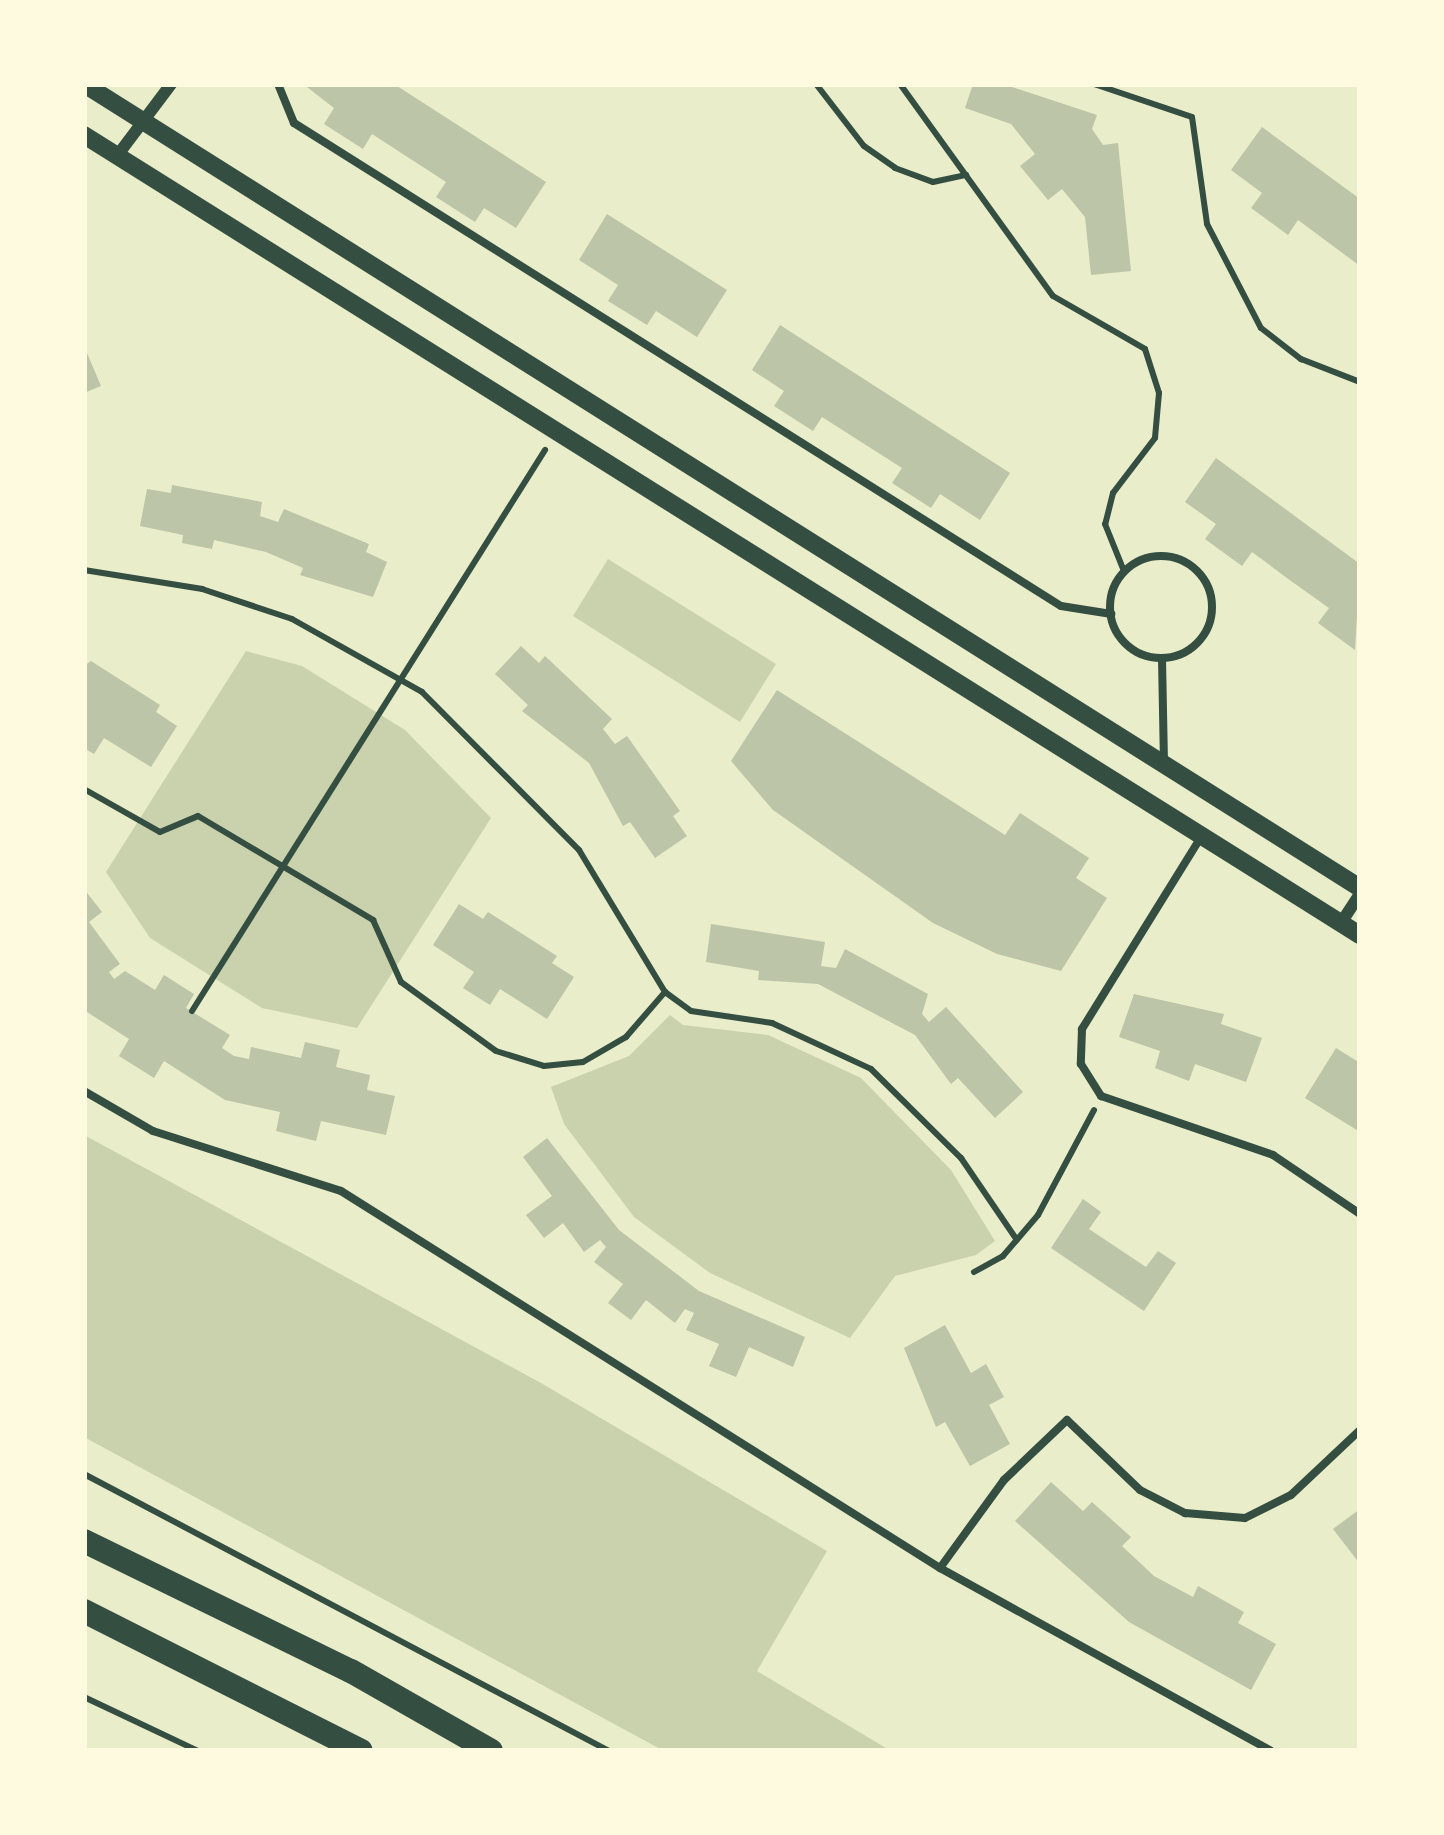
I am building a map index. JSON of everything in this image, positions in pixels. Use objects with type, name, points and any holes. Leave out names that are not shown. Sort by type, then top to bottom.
[{"type":"highway","points":[[84,1541],[351,1671],[491,1751]]},
{"type":"highway","points":[[84,1611],[350,1748]]},
{"type":"street","points":[[84,84],[1360,891],[1340,922]]},
{"type":"street","points":[[117,156],[171,84]]},
{"type":"street","points":[[84,136],[1360,935]]},
{"type":"lane","points":[[278,84],[295,123],[1061,606],[1111,614]]},
{"type":"lane","points":[[1156,556],[1173,558],[1209,590],[1203,636],[1162,659],[1132,649],[1111,614],[1124,571],[1156,556]]},
{"type":"lane","points":[[1162,659],[1164,764]]},
{"type":"lane","points":[[1202,836],[1082,1029],[1081,1064],[1101,1096],[1273,1155],[1360,1214]]},
{"type":"lane","points":[[84,1091],[153,1131],[341,1191],[940,1568],[1271,1751]]},
{"type":"lane","points":[[940,1568],[1004,1480],[1067,1420],[1140,1490],[1185,1513],[1245,1518],[1291,1496],[1360,1430]]},
{"type":"path","points":[[816,84],[864,146],[895,169],[933,182],[966,176]]},
{"type":"path","points":[[901,84],[1053,296],[1145,349],[1159,393],[1155,438],[1113,493],[1105,524],[1124,571]]},
{"type":"path","points":[[1094,84],[1192,117],[1208,224],[1261,328],[1301,359],[1360,382]]},
{"type":"path","points":[[192,1011],[397,678],[557,432]]},
{"type":"path","points":[[84,570],[202,589],[269,611],[422,692],[579,850],[665,992],[691,1011],[772,1023],[871,1070],[961,1158],[1017,1240]]},
{"type":"path","points":[[84,789],[160,832],[198,816],[284,863],[373,920],[401,982],[496,1051],[544,1066],[584,1062],[626,1037],[665,992]]},
{"type":"path","points":[[974,1272],[1017,1240],[1101,1096]]},
{"type":"path","points":[[84,1474],[609,1751]]},
{"type":"path","points":[[84,1697],[198,1751]]},
{"type":"path","points":[[172,1738],[183,1751]]},
{"type":"green space","points":[[608,559],[776,664],[740,722],[573,616]]},
{"type":"green space","points":[[246,651],[302,666],[405,730],[491,818],[357,1028],[262,1008],[150,938],[106,872]]},
{"type":"green space","points":[[670,1015],[683,1025],[768,1035],[861,1078],[951,1170],[995,1241],[976,1255],[895,1276],[850,1338],[710,1273],[634,1217],[564,1124],[551,1087],[629,1056]]},
{"type":"green space","points":[[84,1135],[541,1383],[827,1551],[757,1671],[891,1751],[664,1751],[84,1437]]},
{"type":"building","points":[[303,84],[394,84],[546,182],[516,228],[484,208],[475,222],[436,197],[446,182],[372,134],[363,149],[324,124],[334,108]]},
{"type":"building","points":[[973,84],[1003,84],[1097,115],[1092,129],[1103,145],[1118,143],[1131,271],[1091,275],[1085,217],[1062,189],[1048,200],[1020,166],[1035,154],[1011,124],[965,108]]},
{"type":"building","points":[[1262,127],[1360,199],[1360,266],[1298,220],[1288,235],[1251,208],[1262,193],[1231,170]]},
{"type":"building","points":[[607,214],[727,290],[697,337],[656,311],[647,325],[608,301],[618,285],[579,260]]},
{"type":"building","points":[[780,325],[1010,473],[980,520],[940,494],[931,508],[892,483],[902,468],[822,417],[813,431],[774,406],[784,391],[752,370]]},
{"type":"building","points":[[84,346],[101,386],[84,393]]},
{"type":"building","points":[[1216,458],[1360,564],[1355,650],[1318,623],[1329,608],[1252,552],[1242,566],[1205,539],[1216,524],[1185,502]]},
{"type":"building","points":[[172,485],[262,502],[260,516],[278,522],[284,509],[369,544],[366,552],[387,562],[373,597],[300,575],[303,568],[266,552],[214,540],[212,549],[182,543],[183,535],[140,526],[147,489],[171,493]]},
{"type":"building","points":[[521,646],[539,663],[545,656],[612,719],[603,729],[615,744],[627,736],[680,811],[673,816],[687,836],[655,858],[630,822],[623,826],[589,763],[522,711],[528,705],[495,674]]},
{"type":"building","points":[[91,661],[160,705],[156,712],[177,726],[151,767],[104,738],[94,754],[84,748],[84,666]]},
{"type":"building","points":[[777,690],[1005,835],[1020,813],[1089,858],[1076,878],[1107,898],[1061,971],[997,954],[933,923],[773,810],[731,761]]},
{"type":"building","points":[[84,889],[102,912],[89,922],[120,964],[109,972],[114,979],[125,971],[155,990],[164,975],[194,994],[186,1008],[230,1035],[222,1048],[234,1056],[249,1059],[251,1047],[301,1058],[305,1042],[340,1050],[336,1067],[370,1075],[367,1090],[395,1096],[386,1135],[321,1121],[316,1141],[276,1131],[280,1112],[225,1100],[164,1061],[154,1078],[119,1056],[129,1039],[84,1010]]},
{"type":"building","points":[[459,904],[483,919],[488,912],[557,956],[552,963],[574,977],[547,1019],[500,989],[490,1005],[463,988],[474,972],[433,945]]},
{"type":"building","points":[[711,924],[825,942],[821,966],[836,968],[845,949],[928,994],[922,1014],[929,1022],[946,1007],[1023,1092],[995,1118],[958,1078],[951,1084],[915,1035],[818,984],[758,980],[759,971],[706,962]]},
{"type":"building","points":[[1134,994],[1224,1014],[1221,1024],[1262,1038],[1246,1082],[1195,1064],[1189,1081],[1155,1068],[1160,1051],[1119,1037]]},
{"type":"building","points":[[1336,1048],[1360,1063],[1360,1132],[1305,1098]]},
{"type":"building","points":[[547,1138],[619,1230],[699,1291],[805,1337],[793,1367],[749,1347],[736,1377],[709,1366],[719,1344],[686,1330],[694,1313],[685,1309],[675,1323],[646,1300],[631,1320],[608,1303],[623,1284],[594,1262],[606,1247],[600,1240],[584,1252],[563,1223],[544,1238],[526,1215],[552,1196],[523,1157]]},
{"type":"building","points":[[1083,1199],[1101,1212],[1089,1229],[1146,1267],[1158,1251],[1176,1263],[1144,1311],[1051,1248]]},
{"type":"building","points":[[945,1325],[971,1373],[986,1364],[1004,1397],[989,1405],[1010,1444],[970,1466],[945,1422],[936,1427],[904,1348]]},
{"type":"building","points":[[1051,1482],[1083,1511],[1092,1502],[1131,1537],[1122,1546],[1154,1576],[1193,1597],[1198,1586],[1244,1612],[1238,1623],[1276,1644],[1251,1690],[1129,1622],[1015,1521]]},
{"type":"building","points":[[1360,1509],[1360,1564],[1333,1529]]}]
